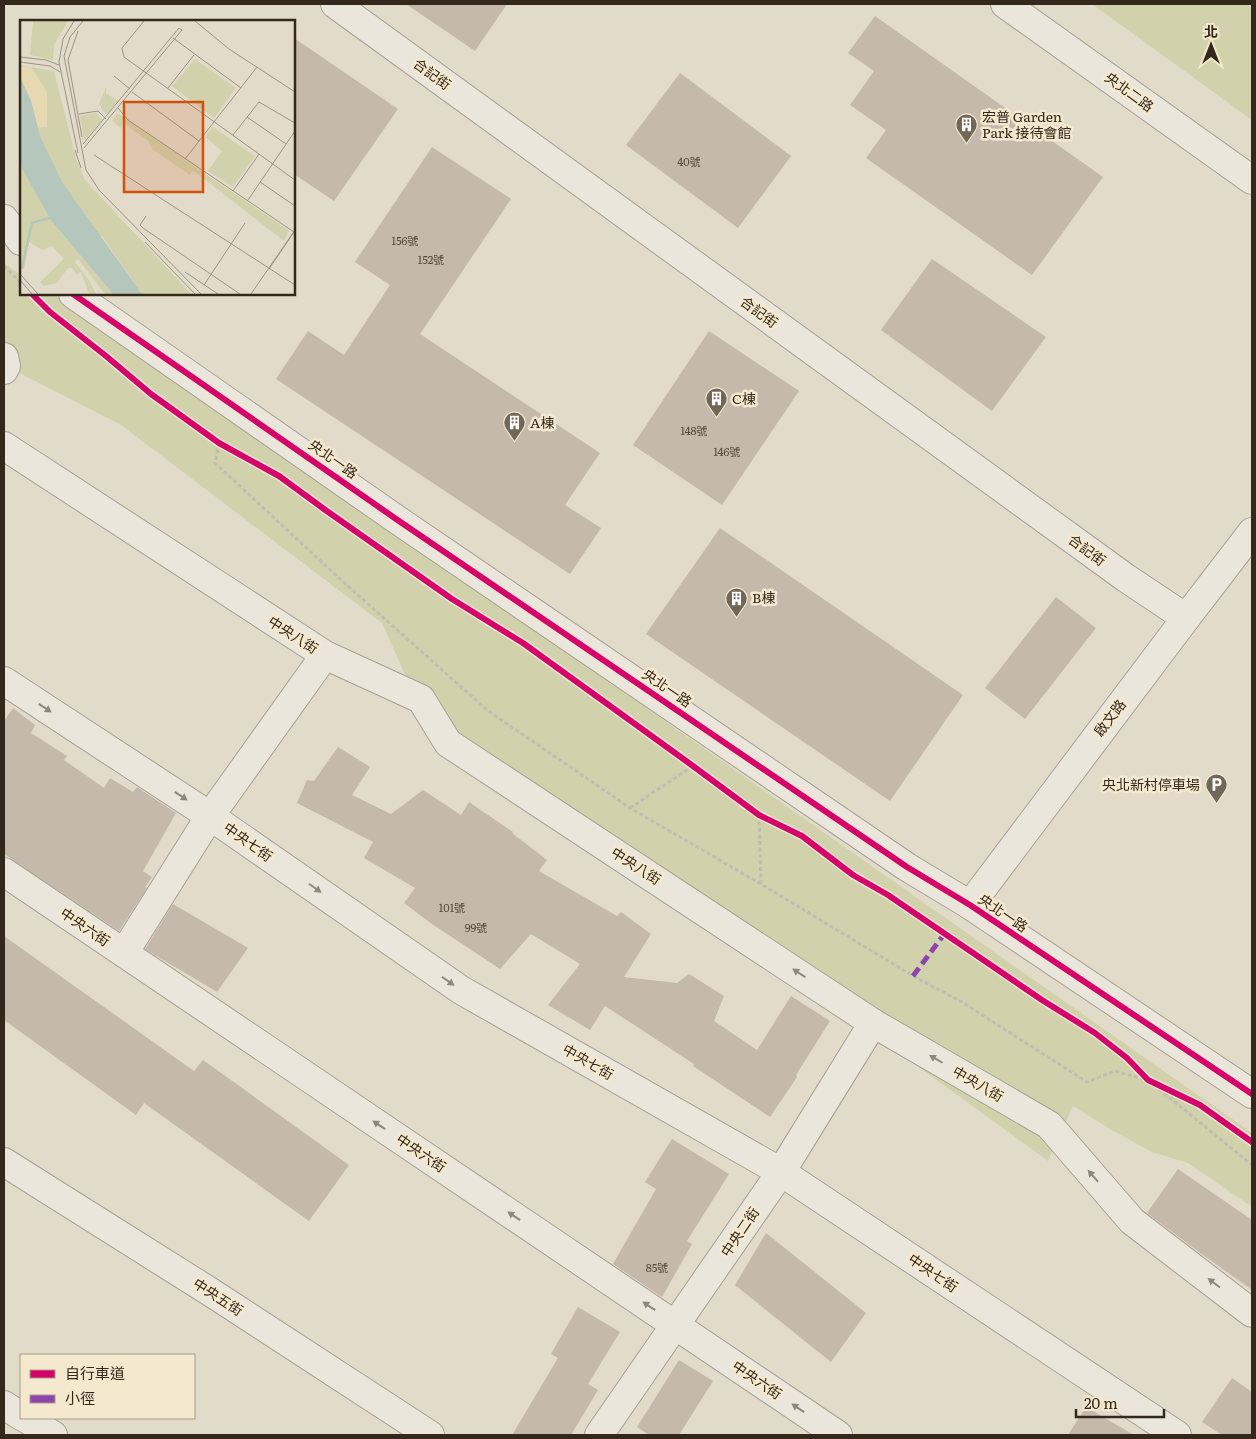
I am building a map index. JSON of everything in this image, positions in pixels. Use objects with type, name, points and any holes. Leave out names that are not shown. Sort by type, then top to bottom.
[{"type":"street","name":"合記街","points":[[335,4],[1126,578],[1186,618]]},
{"type":"street","name":"央北二路","points":[[1006,4],[1252,180]]},
{"type":"street","points":[[4,219],[20,240]]},
{"type":"street","name":"央北一路","points":[[74,295],[432,543],[899,861],[970,905],[1252,1094]]},
{"type":"street","points":[[4,357],[6,366],[4,370]]},
{"type":"street","name":"中央八街","points":[[4,446],[325,656],[421,699],[448,743],[873,1022],[1049,1125],[1132,1221],[1252,1313]]},
{"type":"street","name":"啟文路","points":[[970,905],[1252,532]]},
{"type":"street","points":[[124,953],[210,816],[325,656]]},
{"type":"street","name":"中央七街","points":[[4,681],[210,816],[461,990],[781,1172],[1177,1435]]},
{"type":"street","name":"中央六街","points":[[4,872],[838,1435]]},
{"type":"street","name":"中央二街","points":[[599,1435],[781,1172],[873,1022]]},
{"type":"street","name":"中央五街","points":[[4,1162],[212,1293],[430,1435]]},
{"type":"street","points":[[4,1405],[20,1415]]},
{"type":"street","points":[[26,1419],[53,1435]]},
{"type":"path","points":[[4,265],[20,282]]},
{"type":"path","points":[[33,295],[50,312]]},
{"type":"path","points":[[92,345],[151,394],[220,443],[279,476],[452,599],[523,643],[759,815],[802,836],[853,874],[1042,1000],[1095,1033],[1127,1058],[1148,1080],[1252,1165]]},
{"type":"path","points":[[220,443],[215,463],[339,578],[480,704],[630,808],[761,884],[913,976],[962,1002],[1087,1082],[1114,1071],[1148,1080],[1200,1105],[1252,1142]]},
{"type":"path","points":[[630,808],[693,766]]},
{"type":"path","points":[[759,815],[761,884]]},
{"type":"green space","points":[[1092,4],[1252,4],[1252,120]]},
{"type":"green space","points":[[4,263],[20,274],[20,295],[54,295],[78,309],[1252,1133],[1252,1207],[1188,1163],[1152,1152],[1073,1106],[1048,1161],[834,1005],[441,755],[382,623],[121,425],[6,366],[4,363]]},
{"type":"building","points":[[406,4],[507,4],[475,51]]},
{"type":"building","name":"宏普 Garden Park 接待會館","points":[[875,16],[1103,177],[1032,275],[866,158],[886,130],[850,105],[874,71],[848,53]]},
{"type":"building","points":[[295,39],[398,109],[334,201],[295,175]]},
{"type":"building","points":[[680,73],[791,156],[738,228],[626,145]]},
{"type":"building","name":"A棟","points":[[432,147],[511,199],[420,334],[600,453],[565,505],[601,528],[570,574],[276,379],[308,331],[344,355],[390,285],[355,262]]},
{"type":"building","points":[[932,259],[1046,337],[992,411],[881,330]]},
{"type":"building","name":"C棟","points":[[709,331],[799,391],[722,505],[633,445]]},
{"type":"building","points":[[720,528],[963,695],[890,801],[646,634]]},
{"type":"building","points":[[1056,597],[1096,628],[1025,719],[985,688]]},
{"type":"building","points":[[13,708],[35,725],[31,733],[67,756],[64,760],[104,788],[110,778],[133,792],[137,787],[176,813],[143,871],[152,877],[145,887],[147,888],[119,931],[4,854],[4,721]]},
{"type":"building","points":[[338,747],[370,767],[352,795],[391,814],[423,790],[461,815],[469,802],[513,832],[547,860],[539,871],[617,916],[621,912],[651,934],[624,977],[677,983],[689,974],[724,996],[714,1021],[757,1050],[791,996],[830,1021],[796,1075],[797,1077],[770,1117],[693,1066],[694,1064],[605,1006],[590,1030],[548,1005],[580,964],[531,934],[500,969],[404,903],[415,888],[364,858],[373,842],[297,803],[307,780],[314,781]]},
{"type":"building","points":[[173,904],[248,948],[217,992],[145,949]]},
{"type":"building","points":[[4,936],[194,1071],[203,1060],[349,1165],[309,1221],[144,1103],[136,1115],[4,1020]]},
{"type":"building","points":[[672,1139],[729,1174],[687,1241],[692,1244],[662,1297],[613,1264],[656,1189],[645,1182]]},
{"type":"building","points":[[1178,1169],[1252,1220],[1252,1290],[1147,1213]]},
{"type":"building","points":[[766,1233],[866,1313],[831,1362],[735,1285]]},
{"type":"building","points":[[578,1307],[620,1332],[588,1384],[598,1390],[571,1435],[512,1435],[558,1358],[551,1354]]},
{"type":"building","points":[[679,1360],[713,1381],[679,1435],[649,1435],[637,1427]]},
{"type":"building","points":[[1232,1378],[1252,1392],[1252,1435],[1222,1435],[1202,1422]]},
{"type":"building","points":[[1086,1407],[1134,1435],[1068,1435]]},
{"type":"marked path","points":[[913,976],[945,933]]},
{"type":"cycle path","points":[[33,295],[50,312],[151,394],[219,443],[279,476],[452,599],[523,643],[759,815],[802,836],[853,875],[888,895],[1042,1000],[1095,1033],[1127,1058],[1148,1080],[1200,1105],[1252,1142]]},
{"type":"cycle path","points":[[74,295],[399,521],[907,867],[970,905],[1252,1094]]},
{"type":"place","name":"宏普 Garden Park 接待會館","points":[[966,144]]},
{"type":"place","name":"C棟","points":[[716,418]]},
{"type":"place","name":"A棟","points":[[514,442]]},
{"type":"place","name":"B棟","points":[[736,617]]},
{"type":"place","name":"央北新村停車場","points":[[1216,804]]}]
